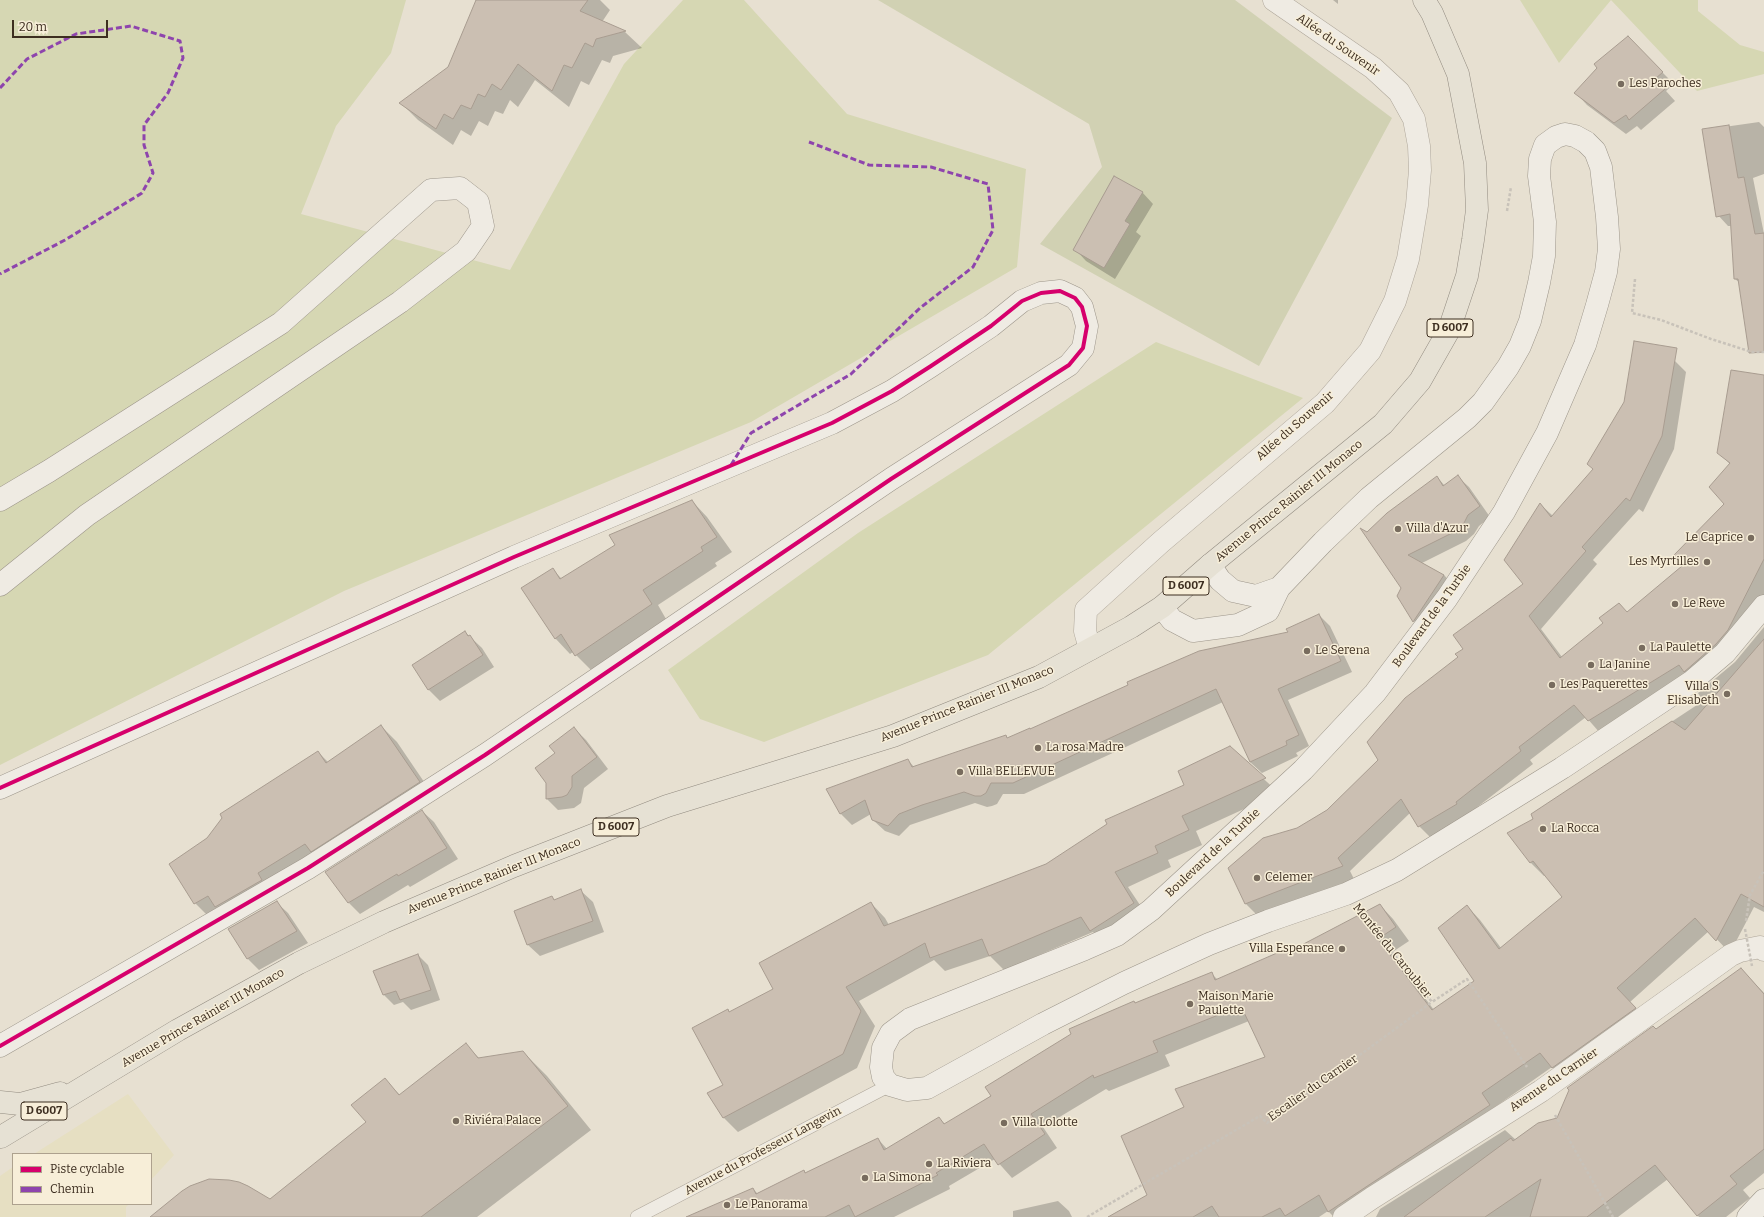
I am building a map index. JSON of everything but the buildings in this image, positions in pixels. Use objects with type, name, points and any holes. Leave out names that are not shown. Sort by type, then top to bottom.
[{"type":"main road","name":"Avenue Prince Rainier III Monaco","points":[[1,1137],[178,1030],[298,963],[384,922],[514,866],[667,806],[893,736],[1039,677],[1131,627],[1162,607],[1210,565],[1383,424],[1420,381],[1449,330],[1467,276],[1474,233],[1477,210],[1475,163],[1458,74],[1432,13],[1424,0]]},
{"type":"main road","name":"Avenue Prince Rainier III Monaco","points":[[0,1103],[20,1104],[86,1086]]},
{"type":"main road","points":[[0,1103],[4,1112],[5,1125],[1,1137]]},
{"type":"street","name":"Allée du Souvenir","points":[[1090,649],[1085,630],[1086,610],[1161,542],[1325,403],[1370,351],[1395,301],[1408,259],[1417,205],[1420,170],[1419,146],[1414,119],[1399,92],[1373,68],[1274,0]]},
{"type":"street","name":"Boulevard de la Turbie","points":[[890,1085],[883,1077],[881,1067],[883,1048],[891,1033],[910,1019],[1118,935],[1151,910],[1303,770],[1375,693],[1447,598],[1504,512],[1547,433],[1585,345],[1606,272],[1609,249],[1608,217],[1601,167],[1595,151],[1586,142],[1575,136],[1565,134],[1556,137],[1545,145],[1540,159],[1544,222],[1544,256],[1530,321],[1520,346],[1508,367],[1483,402],[1466,418],[1369,498],[1323,542],[1279,588],[1268,611],[1238,625],[1210,630],[1193,631],[1172,620],[1162,607]]},
{"type":"street","points":[[0,500],[49,471],[281,323],[431,190],[460,188],[478,202],[484,226],[466,251],[400,302],[87,515],[0,585]]},
{"type":"street","points":[[0,788],[514,557],[832,423],[892,391],[931,366],[991,326],[1022,301],[1041,293],[1060,291],[1075,298],[1082,307],[1087,326],[1083,348],[1069,365],[891,479],[485,755],[308,868],[3,1048]]},
{"type":"street","name":"Boulevard de la Turbie","points":[[1210,565],[1220,580],[1233,591],[1256,596],[1279,588]]},
{"type":"street","points":[[890,1085],[907,1090],[927,1088],[1043,1024],[1124,983],[1209,944],[1346,894],[1397,870],[1444,842],[1691,682],[1725,653],[1764,606]]},
{"type":"street","name":"Avenue du Carnier","points":[[1344,1217],[1541,1091],[1731,955],[1740,951],[1760,947],[1758,958]]},
{"type":"street","points":[[1747,1217],[1764,1200]]},
{"type":"lane","name":"Avenue du Professeur Langevin","points":[[637,1217],[890,1085]]},
{"type":"path","points":[[1635,278],[1632,313],[1661,320],[1710,339],[1752,352],[1764,352]]},
{"type":"path","points":[[1758,958],[1745,929],[1750,895],[1764,870]]},
{"type":"shaded area","points":[[128,1094],[174,1155],[152,1179],[152,1153],[36,1153]]},
{"type":"shaded area","points":[[12,1168],[12,1205],[128,1205],[126,1207],[126,1217],[0,1217],[0,1176]]},
{"type":"green space","points":[[0,0],[406,0],[391,53],[336,126],[301,214],[510,270],[624,64],[683,0],[744,0],[847,114],[1026,169],[1017,267],[751,422],[344,591],[0,765]]},
{"type":"green space","points":[[878,0],[1235,0],[1392,118],[1259,366],[1040,244],[1102,167],[1089,124]]},
{"type":"green space","points":[[1520,0],[1611,0],[1559,63]]},
{"type":"green space","points":[[1611,0],[1698,0],[1698,11],[1740,45],[1764,52],[1764,74],[1697,91]]},
{"type":"green space","points":[[1156,342],[1303,398],[988,655],[764,742],[700,719],[668,670],[858,533]]},
{"type":"marked path","points":[[0,88],[27,59],[76,34],[131,26],[180,41],[183,58],[168,93],[144,125],[144,145],[153,173],[142,193],[65,240],[0,274]]},
{"type":"marked path","points":[[731,465],[751,433],[851,374],[920,308],[973,267],[993,230],[988,184],[931,167],[869,165],[809,142]]},
{"type":"cycle path","points":[[0,788],[514,557],[832,423],[892,391],[931,366],[991,326],[1022,301],[1041,293],[1060,291],[1075,298],[1082,307],[1087,326],[1083,348],[1069,365],[891,479],[485,755],[308,868],[0,1046]]},
{"type":"place","name":"Les Paroches","points":[[1621,84]]},
{"type":"place","name":"Villa d'Azur","points":[[1398,529]]},
{"type":"place","name":"Le Caprice","points":[[1751,538]]},
{"type":"place","name":"Les Myrtilles","points":[[1707,562]]},
{"type":"place","name":"Le Reve","points":[[1675,604]]},
{"type":"place","name":"La Paulette","points":[[1642,648]]},
{"type":"place","name":"Le Serena","points":[[1307,651]]},
{"type":"place","name":"La Janine","points":[[1591,665]]},
{"type":"place","name":"Les Paquerettes","points":[[1552,685]]},
{"type":"place","name":"Villa S Elisabeth","points":[[1727,694]]},
{"type":"place","name":"La rosa Madre","points":[[1038,748]]},
{"type":"place","name":"Villa BELLEVUE","points":[[960,772]]},
{"type":"place","name":"La Rocca","points":[[1543,829]]},
{"type":"place","name":"Celemer","points":[[1257,878]]},
{"type":"place","name":"Villa Esperance","points":[[1342,949]]},
{"type":"place","name":"Maison Marie Paulette","points":[[1190,1004]]},
{"type":"place","name":"Riviéra Palace","points":[[456,1121]]},
{"type":"place","name":"Villa Lolotte","points":[[1004,1123]]},
{"type":"place","name":"La Riviera","points":[[929,1164]]},
{"type":"place","name":"La Simona","points":[[865,1178]]},
{"type":"place","name":"Le Panorama","points":[[727,1205]]}]
